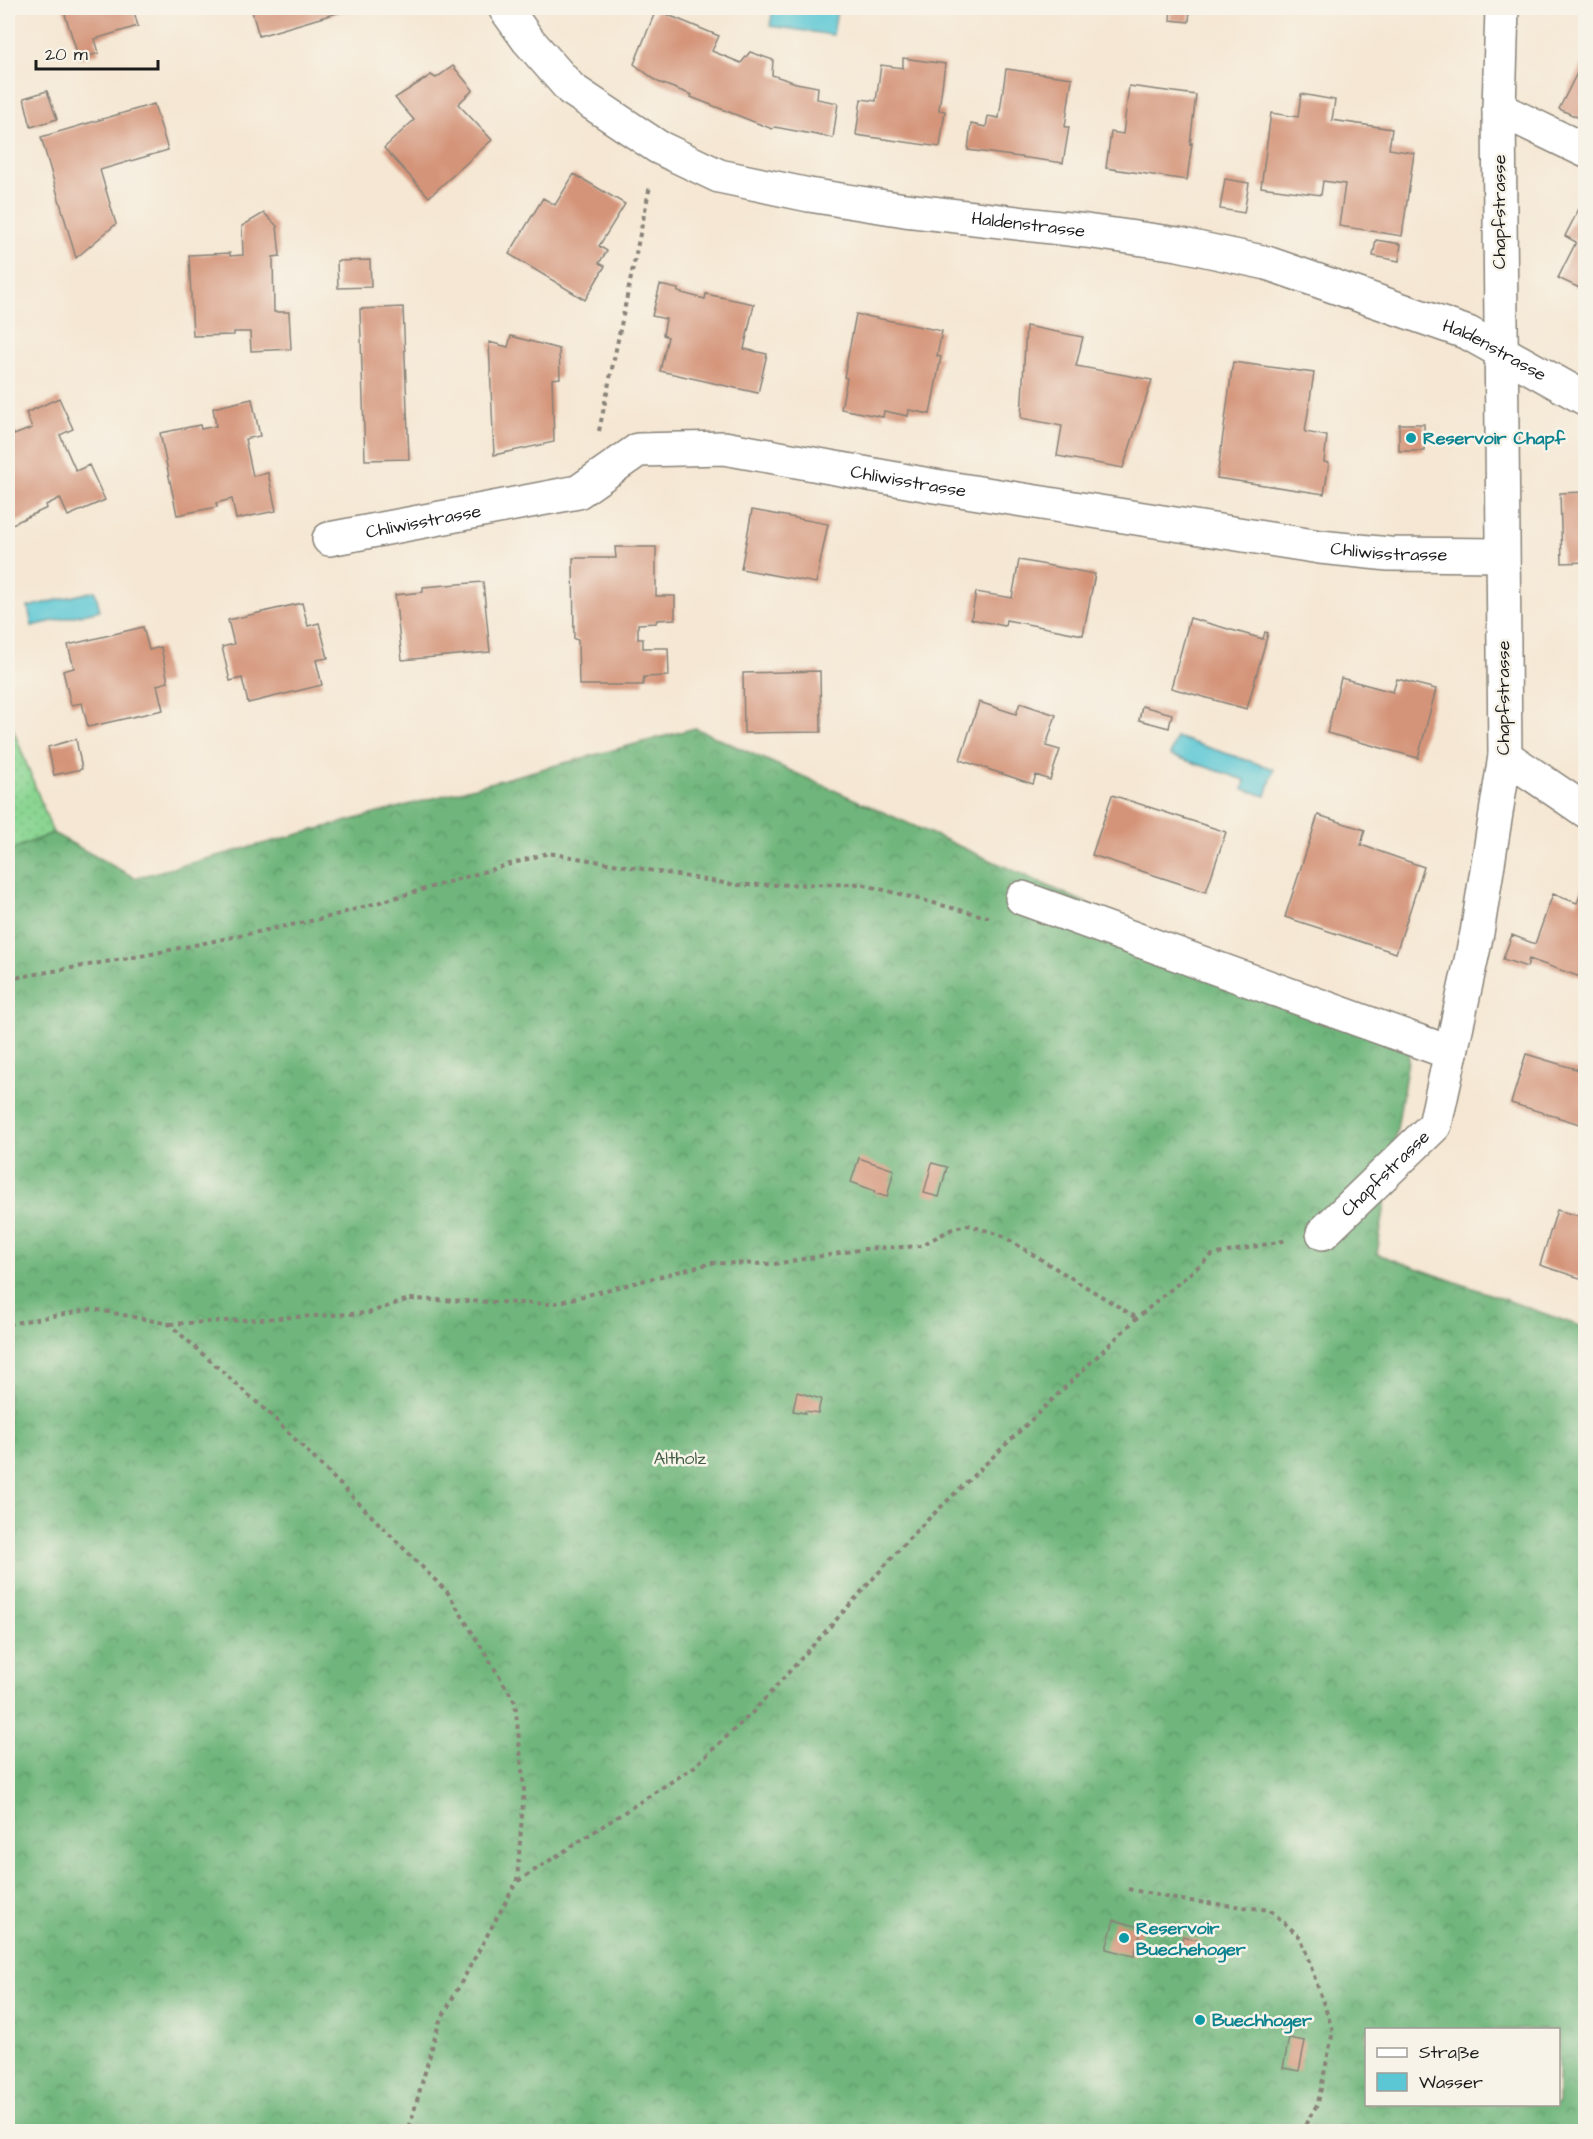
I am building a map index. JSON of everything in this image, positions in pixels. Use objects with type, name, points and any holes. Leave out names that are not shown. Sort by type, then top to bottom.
[{"type":"street","name":"Haldenstrasse","points":[[505,8],[528,40],[572,89],[658,147],[719,176],[809,195],[905,210],[1178,244],[1267,263],[1468,333],[1586,399]]},
{"type":"street","name":"Chapfstrasse","points":[[1323,1233],[1435,1125],[1477,933],[1505,756],[1499,109],[1502,8]]},
{"type":"street","points":[[1499,109],[1586,151]]},
{"type":"street","name":"Chliwisstrasse","points":[[329,539],[578,492],[638,450],[724,448],[935,486],[1320,547],[1389,554],[1502,555]]},
{"type":"street","points":[[1505,756],[1586,811]]},
{"type":"street","points":[[1022,898],[1451,1053]]},
{"type":"path","points":[[588,484],[658,147]]},
{"type":"path","points":[[8,979],[146,955],[325,918],[548,852],[736,885],[861,884],[987,917],[1022,898]]},
{"type":"path","points":[[8,1324],[93,1309],[169,1324],[368,1313],[410,1299],[552,1304],[712,1263],[774,1264],[864,1250],[920,1246],[954,1228],[968,1225],[1001,1235],[1137,1318]]},
{"type":"path","points":[[517,1881],[694,1767],[752,1713],[917,1530],[1137,1318],[1212,1255],[1323,1233]]},
{"type":"path","points":[[169,1324],[271,1415],[448,1593],[515,1702],[524,1789],[517,1881],[439,2023],[408,2132]]},
{"type":"path","points":[[1128,1889],[1180,1900],[1270,1910],[1301,1938],[1333,2031],[1318,2103],[1301,2132]]},
{"type":"green space","points":[[8,716],[53,833],[8,851]]},
{"type":"green space","name":"Altholz","points":[[695,728],[1410,1048],[1377,1254],[1585,1328],[1585,2131],[8,2132],[8,851],[53,833],[135,878]]},
{"type":"water","points":[[773,8],[837,10],[833,35],[770,26]]},
{"type":"water","points":[[95,591],[100,610],[32,626],[28,607]]},
{"type":"water","points":[[1176,737],[1274,769],[1266,796],[1243,789],[1245,780],[1170,755]]},
{"type":"building","points":[[63,8],[133,8],[138,26],[95,39],[99,53],[79,59]]},
{"type":"building","points":[[251,8],[354,8],[259,36]]},
{"type":"building","points":[[995,8],[1031,8],[1031,12],[995,10]]},
{"type":"building","points":[[1171,8],[1190,8],[1189,22],[1170,20]]},
{"type":"building","points":[[656,10],[719,36],[712,51],[741,63],[750,52],[773,60],[772,75],[818,87],[817,99],[838,103],[833,138],[775,127],[772,129],[658,82],[634,64]]},
{"type":"building","points":[[1586,55],[1586,121],[1559,109]]},
{"type":"building","points":[[903,58],[945,64],[939,110],[945,111],[940,147],[856,135],[861,99],[876,101],[881,65],[903,68]]},
{"type":"building","points":[[453,66],[473,90],[458,104],[492,140],[429,197],[384,148],[414,120],[395,98],[431,75],[436,78]]},
{"type":"building","points":[[1006,69],[1072,78],[1065,127],[1069,127],[1063,163],[968,150],[971,124],[986,127],[988,116],[999,118]]},
{"type":"building","points":[[1129,86],[1196,95],[1187,180],[1106,168],[1111,132],[1123,134]]},
{"type":"building","points":[[47,91],[57,119],[31,127],[24,98]]},
{"type":"building","points":[[1301,94],[1335,100],[1332,120],[1392,129],[1389,149],[1414,153],[1402,236],[1339,226],[1345,184],[1323,181],[1321,195],[1261,187],[1271,113],[1298,117]]},
{"type":"building","points":[[154,104],[168,150],[100,170],[116,224],[76,258],[41,137]]},
{"type":"building","points":[[574,174],[625,204],[599,246],[607,251],[599,263],[605,266],[585,300],[509,254],[543,198],[555,205]]},
{"type":"building","points":[[1225,179],[1249,183],[1244,213],[1220,209]]},
{"type":"building","points":[[1586,195],[1586,291],[1558,278],[1576,242],[1565,236]]},
{"type":"building","points":[[264,213],[277,226],[280,256],[273,257],[274,312],[289,312],[291,349],[251,351],[250,332],[234,332],[234,335],[193,336],[189,255],[230,253],[230,256],[243,255],[242,226]]},
{"type":"building","points":[[1376,240],[1401,244],[1399,261],[1373,256]]},
{"type":"building","points":[[370,260],[371,287],[338,288],[337,261]]},
{"type":"building","points":[[660,285],[705,299],[706,294],[754,304],[744,349],[767,354],[758,393],[660,371],[668,337],[663,335],[666,319],[652,316]]},
{"type":"building","points":[[403,307],[409,459],[365,460],[360,309]]},
{"type":"building","points":[[856,314],[942,331],[937,356],[941,357],[930,414],[909,410],[908,416],[884,411],[883,417],[841,409],[847,378],[844,377]]},
{"type":"building","points":[[1026,326],[1083,337],[1076,366],[1152,380],[1123,468],[1057,456],[1062,426],[1021,418]]},
{"type":"building","points":[[511,336],[559,349],[560,378],[552,379],[554,442],[494,455],[489,342],[508,347]]},
{"type":"building","points":[[1233,362],[1314,373],[1305,432],[1327,436],[1324,462],[1329,463],[1324,494],[1217,478]]},
{"type":"building","points":[[59,398],[73,429],[60,435],[76,471],[89,465],[105,500],[68,516],[60,498],[46,505],[47,508],[10,525],[8,520],[8,435],[32,428],[26,413]]},
{"type":"building","points":[[252,399],[260,436],[245,439],[253,476],[268,473],[276,511],[236,519],[232,499],[216,503],[217,507],[177,515],[160,433],[200,425],[201,429],[216,426],[213,408]]},
{"type":"building","name":"Reservoir Chapf","points":[[1399,424],[1424,424],[1424,451],[1399,451]]},
{"type":"building","points":[[1586,492],[1586,562],[1562,563],[1560,493]]},
{"type":"building","points":[[752,510],[828,524],[816,583],[741,569]]},
{"type":"building","points":[[615,547],[656,547],[656,596],[675,596],[675,619],[638,624],[638,639],[643,639],[643,648],[668,648],[669,676],[644,677],[643,685],[579,685],[578,640],[574,639],[573,558],[616,558]]},
{"type":"building","points":[[1019,560],[1095,574],[1083,635],[1006,620],[1005,626],[971,619],[976,592],[1012,598]]},
{"type":"building","points":[[483,582],[490,652],[402,660],[395,595],[423,592],[423,587]]},
{"type":"building","points":[[302,603],[308,626],[319,623],[328,658],[316,660],[322,685],[248,703],[242,678],[230,681],[222,647],[234,644],[228,620]]},
{"type":"building","points":[[1190,618],[1263,639],[1265,632],[1268,633],[1247,709],[1171,688]]},
{"type":"building","points":[[143,627],[149,650],[161,647],[168,682],[157,685],[163,710],[88,727],[82,703],[71,705],[63,671],[74,668],[68,645]]},
{"type":"building","points":[[820,671],[821,732],[744,733],[743,673]]},
{"type":"building","points":[[1341,678],[1393,692],[1397,679],[1436,689],[1418,758],[1327,733]]},
{"type":"building","points":[[979,702],[1016,714],[1020,703],[1056,715],[1046,746],[1060,750],[1050,780],[1036,775],[1033,784],[960,760]]},
{"type":"building","points":[[1142,706],[1172,714],[1169,728],[1139,720]]},
{"type":"building","points":[[76,739],[82,769],[54,775],[48,747]]},
{"type":"building","points":[[1112,795],[1226,832],[1206,892],[1092,855]]},
{"type":"building","points":[[1318,815],[1365,830],[1361,845],[1424,867],[1396,953],[1285,917]]},
{"type":"building","points":[[1585,882],[1586,979],[1529,959],[1527,967],[1503,959],[1512,935],[1535,944],[1553,894],[1577,903]]},
{"type":"building","points":[[1526,1054],[1586,1072],[1586,1126],[1511,1103]]},
{"type":"building","points":[[859,1158],[894,1170],[887,1197],[851,1182]]},
{"type":"building","points":[[932,1163],[947,1167],[939,1197],[924,1193]]},
{"type":"building","points":[[1557,1210],[1586,1218],[1586,1280],[1540,1265]]},
{"type":"building","points":[[797,1392],[821,1399],[818,1413],[793,1411]]},
{"type":"building","name":"Reservoir Buechehoger","points":[[1114,1920],[1142,1928],[1134,1956],[1106,1949]]},
{"type":"building","points":[[1183,1936],[1201,1941],[1199,1950],[1180,1945]]},
{"type":"building","points":[[1289,2038],[1305,2041],[1299,2071],[1283,2068]]},
{"type":"place","name":"Reservoir Chapf","points":[[1411,438]]},
{"type":"place","name":"Reservoir Buechehoger","points":[[1124,1938]]},
{"type":"place","name":"Buechhoger","points":[[1200,2020]]}]
